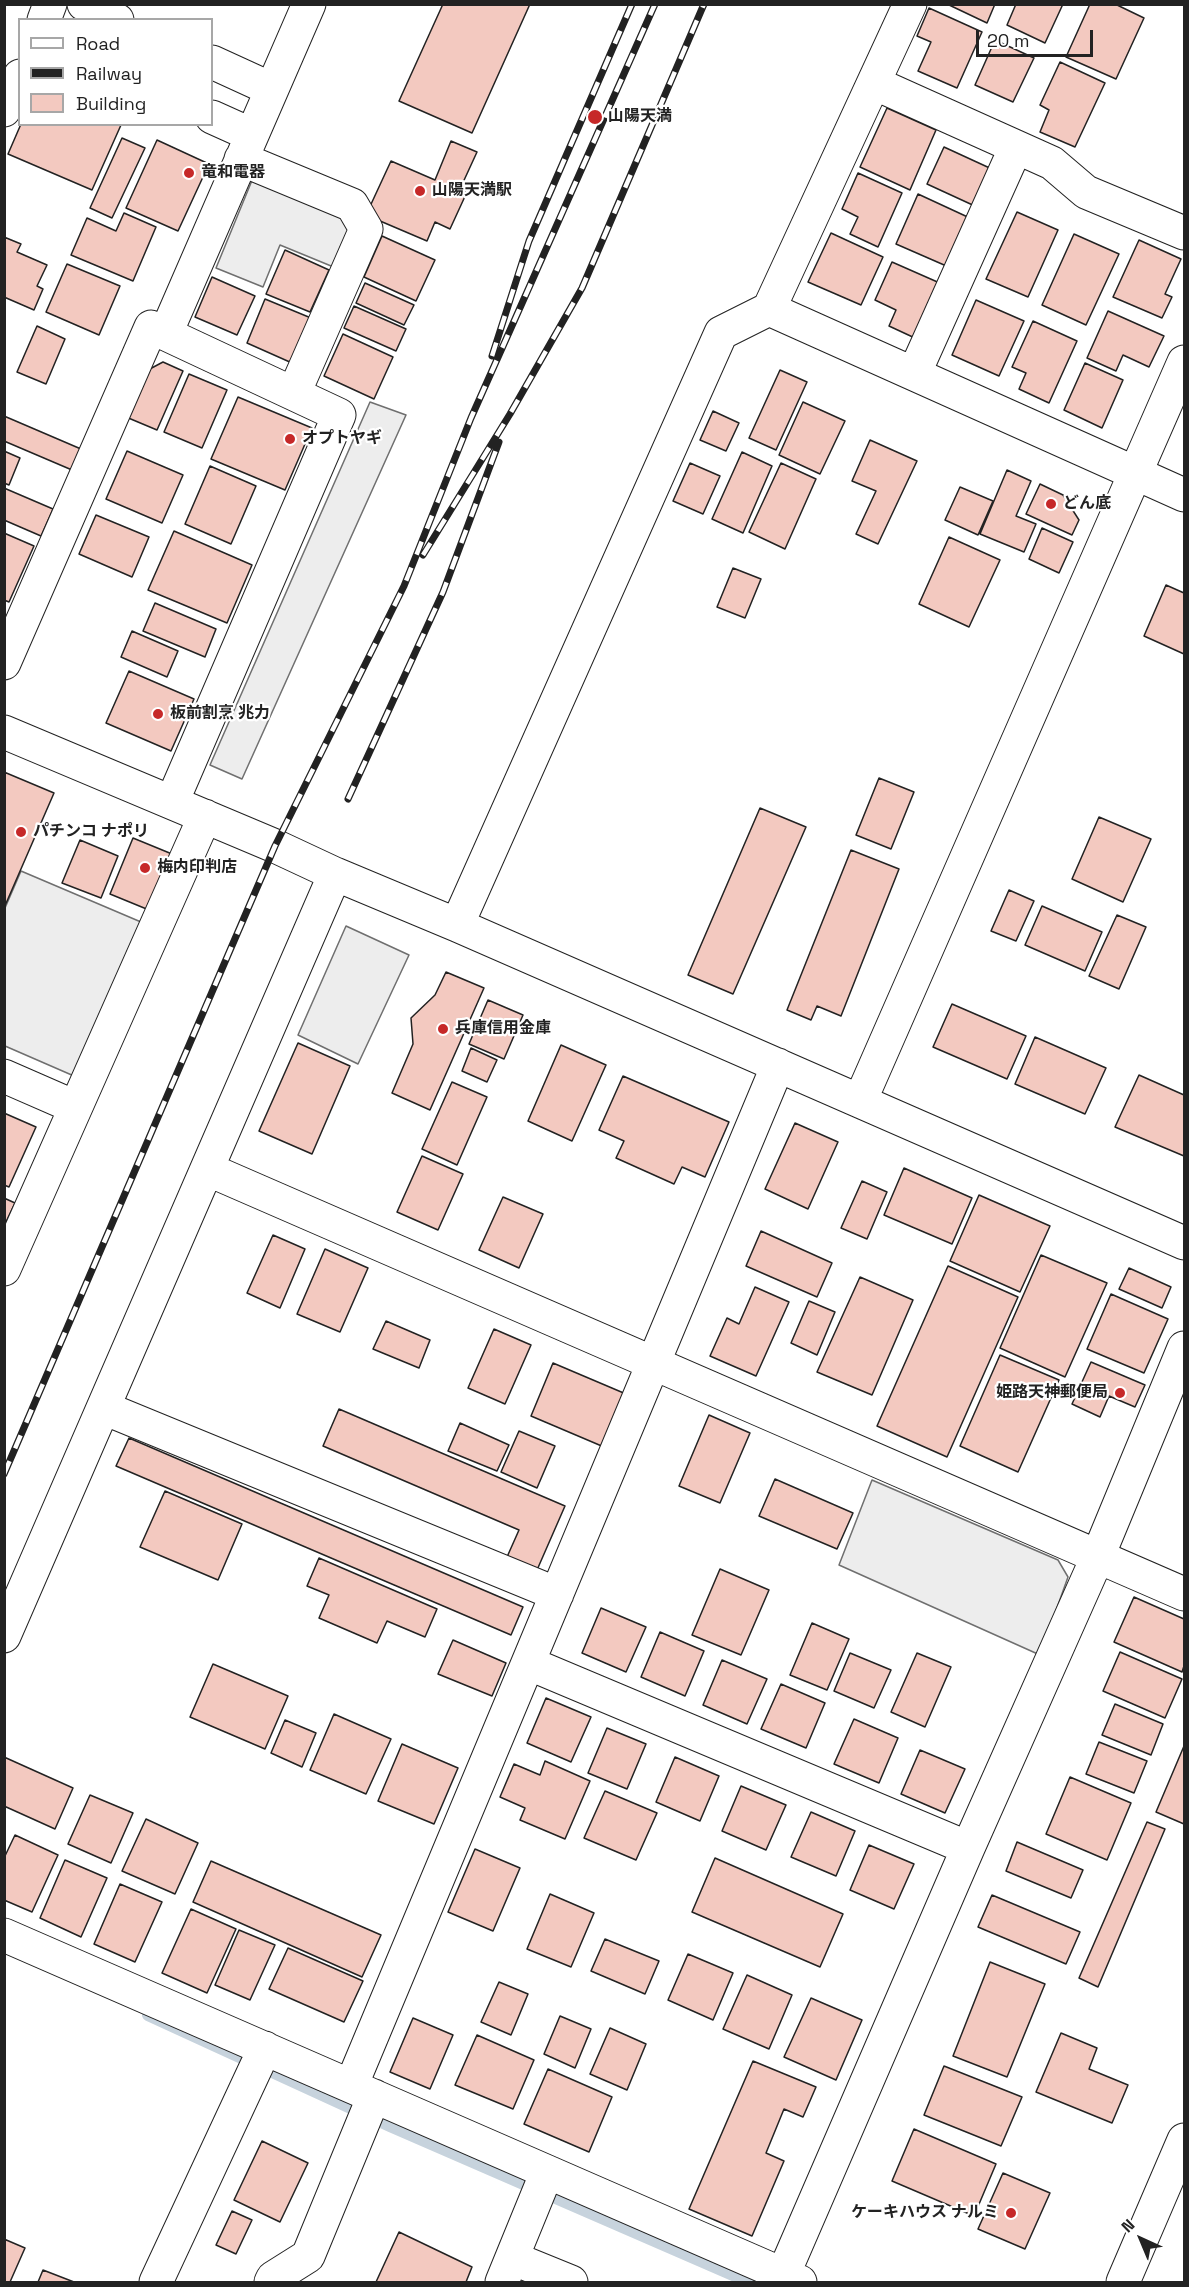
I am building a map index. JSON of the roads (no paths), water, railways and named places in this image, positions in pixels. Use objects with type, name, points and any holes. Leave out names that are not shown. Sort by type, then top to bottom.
[{"type":"main road","points":[[84,4],[113,18]]},
{"type":"main road","points":[[166,333],[309,4]]},
{"type":"main road","points":[[457,925],[721,333],[769,309],[910,4]]},
{"type":"main road","points":[[213,62],[271,89]]},
{"type":"main road","points":[[4,110],[18,80]]},
{"type":"main road","points":[[874,83],[1052,163],[1086,192],[1185,233]]},
{"type":"main road","points":[[213,118],[246,147],[352,205],[366,228],[294,393]]},
{"type":"main road","points":[[914,374],[1016,147]]},
{"type":"main road","points":[[769,309],[1185,495]]},
{"type":"main road","points":[[4,663],[151,327],[339,415],[172,802]]},
{"type":"main road","points":[[860,1101],[1185,362]]},
{"type":"main road","points":[[4,732],[275,846],[1185,1243]]},
{"type":"main road","points":[[4,1269],[205,816]]},
{"type":"main road","points":[[4,1636],[335,874]]},
{"type":"main road","points":[[271,2283],[273,2278],[308,2256],[362,2091],[528,1663],[778,1065]]},
{"type":"main road","points":[[4,1076],[75,1107]]},
{"type":"main road","points":[[207,1169],[1185,1594]]},
{"type":"main road","points":[[4,1935],[548,2172],[788,2280],[968,1848],[1098,1556],[1185,1348]]},
{"type":"main road","points":[[104,1408],[557,1594]]},
{"type":"main road","points":[[528,1663],[968,1848]]},
{"type":"main road","points":[[156,2283],[265,2048]]},
{"type":"main road","points":[[1123,2283],[1185,2140]]},
{"type":"main road","points":[[548,2172],[507,2270],[571,2283]]},
{"type":"waterway","points":[[148,2015],[390,2126],[749,2282]]},
{"type":"railway","points":[[492,356],[529,241],[632,4]]},
{"type":"railway","points":[[4,1474],[275,846],[404,586],[471,418],[655,4]]},
{"type":"railway","points":[[423,555],[510,414],[582,288],[704,4]]},
{"type":"railway","points":[[348,799],[443,592],[499,442]]},
{"type":"place","name":"山陽天満","points":[[595,117]]},
{"type":"place","name":"竜和電器","points":[[189,173]]},
{"type":"place","name":"山陽天満駅","points":[[420,191]]},
{"type":"place","name":"オプトヤギ","points":[[290,439]]},
{"type":"place","name":"どん底","points":[[1051,504]]},
{"type":"place","name":"板前割烹 兆力","points":[[158,714]]},
{"type":"place","name":"パチンコ ナポリ","points":[[21,832]]},
{"type":"place","name":"梅内印判店","points":[[145,868]]},
{"type":"place","name":"兵庫信用金庫","points":[[443,1029]]},
{"type":"place","name":"姫路天神郵便局","points":[[1120,1393]]},
{"type":"place","name":"ケーキハウス ナルミ","points":[[1011,2213]]}]
